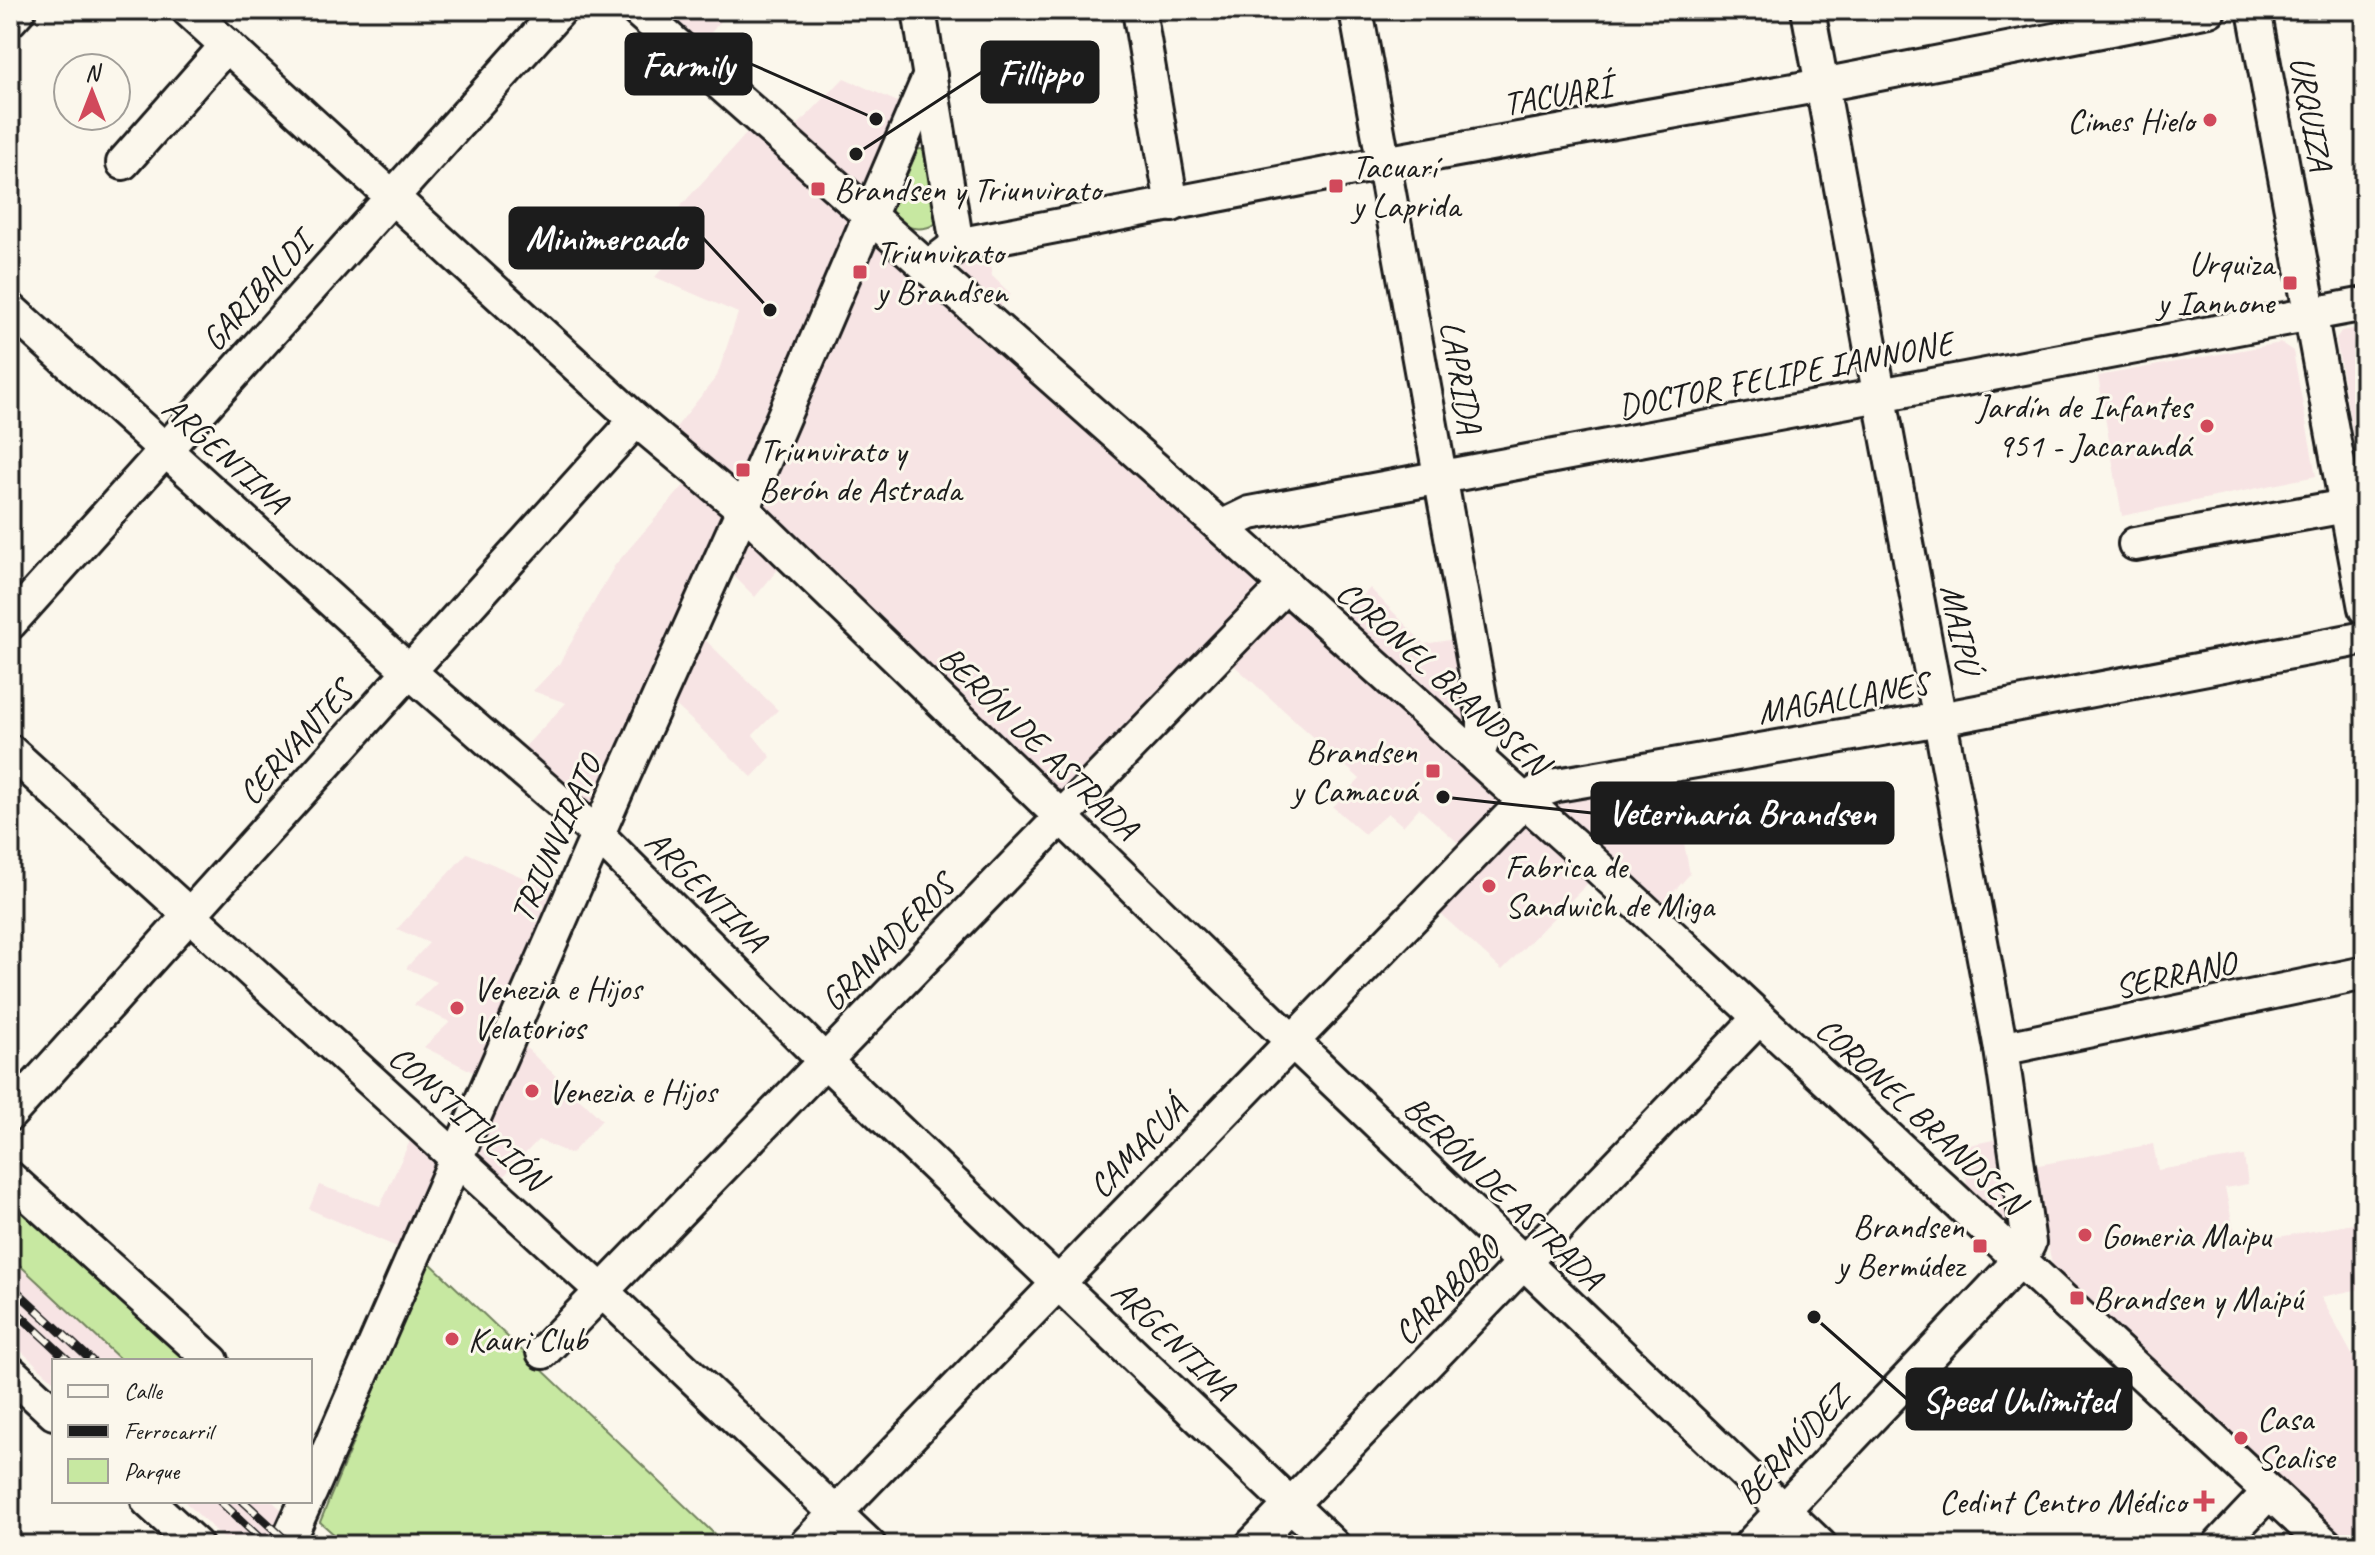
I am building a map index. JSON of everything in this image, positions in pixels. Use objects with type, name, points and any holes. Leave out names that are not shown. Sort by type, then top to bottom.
[{"type":"street","points":[[10,20],[19,10]]},
{"type":"street","name":"BERÓN DE ASTRADA","points":[[188,10],[636,420],[744,510],[1292,1041],[1820,1545]]},
{"type":"street","name":"GARIBALDI","points":[[10,623],[560,10]]},
{"type":"street","name":"CORONEL BRANDSEN","points":[[637,10],[1525,801],[2326,1545]]},
{"type":"street","points":[[919,10],[957,245]]},
{"type":"street","points":[[1139,10],[1172,205]]},
{"type":"street","name":"LAPRIDA","points":[[1356,10],[1484,719],[1484,737],[1477,758]]},
{"type":"street","name":"MAIPÚ","points":[[1808,10],[2001,1049],[2029,1229],[2029,1243],[2021,1259]]},
{"type":"street","name":"TACUARÍ","points":[[927,268],[957,245],[2209,10]]},
{"type":"street","name":"URQUIZA","points":[[2254,10],[2365,608]]},
{"type":"street","points":[[123,163],[227,45]]},
{"type":"street","name":"TRIUNVIRATO","points":[[312,1482],[317,1456],[458,1158],[744,510],[930,75]]},
{"type":"street","name":"DOCTOR FELIPE IANNONE","points":[[1221,527],[1250,513],[2365,304]]},
{"type":"street","name":"ARGENTINA","points":[[10,309],[410,672],[598,835],[824,1060],[1333,1545]]},
{"type":"street","name":"CERVANTES","points":[[10,1114],[636,420]]},
{"type":"street","points":[[2135,544],[2346,506]]},
{"type":"street","name":"GRANADEROS","points":[[543,1352],[1286,585]]},
{"type":"street","name":"MAGALLANES","points":[[1525,801],[1539,791],[1557,785],[1940,719],[2365,638]]},
{"type":"street","name":"CONSTITUCIÓN","points":[[10,751],[603,1292],[869,1545]]},
{"type":"street","name":"CAMACUÁ","points":[[805,1545],[1525,801]]},
{"type":"street","name":"SERRANO","points":[[2001,1049],[2365,973]]},
{"type":"street","name":"CARABOBO","points":[[1252,1545],[1759,1018]]},
{"type":"street","points":[[10,1178],[210,1359]]},
{"type":"street","name":"BERMÚDEZ","points":[[1750,1545],[2021,1259]]},
{"type":"street","points":[[10,1372],[52,1411]]},
{"type":"street","points":[[2219,1545],[2269,1492]]},
{"type":"street","points":[[150,1503],[196,1545]]},
{"type":"street","points":[[286,1545],[305,1503]]},
{"type":"shaded area","points":[[661,10],[728,10],[729,11],[701,45]]},
{"type":"shaded area","points":[[844,78],[909,107],[866,189],[857,187],[795,128]]},
{"type":"shaded area","points":[[757,122],[855,220],[747,473],[731,480],[670,435],[717,376],[738,313],[655,277],[680,249],[658,231]]},
{"type":"shaded area","points":[[886,246],[1256,574],[1260,587],[1257,602],[1067,793],[1057,794],[764,523],[757,498],[868,251]]},
{"type":"shaded area","points":[[988,249],[992,276],[1011,294],[997,310],[965,280],[961,268],[961,261]]},
{"type":"shaded area","points":[[2365,327],[2365,475],[2360,476],[2336,339],[2341,331]]},
{"type":"shaded area","name":"Jardín de Infantes 951 - Jacarandá","points":[[2281,343],[2293,351],[2316,476],[2122,516],[2098,376]]},
{"type":"shaded area","points":[[693,475],[724,504],[724,517],[590,812],[518,754],[566,703],[533,691],[559,664],[615,565]]},
{"type":"shaded area","points":[[754,535],[784,562],[755,597],[725,567],[746,536]]},
{"type":"shaded area","points":[[1370,588],[1424,644],[1462,638],[1472,718],[1458,722],[1341,619]]},
{"type":"shaded area","points":[[1282,608],[1289,608],[1497,795],[1499,810],[1464,848],[1419,808],[1403,826],[1388,813],[1364,834],[1333,807],[1360,779],[1228,660]]},
{"type":"shaded area","points":[[697,632],[778,710],[753,735],[771,757],[752,777],[667,697]]},
{"type":"shaded area","points":[[1670,771],[1690,874],[1658,909],[1556,808],[1558,800]]},
{"type":"shaded area","points":[[1528,825],[1592,879],[1502,970],[1434,908],[1520,826]]},
{"type":"shaded area","points":[[467,853],[561,894],[483,1077],[424,1047],[450,1022],[414,1005],[437,982],[406,968],[429,943],[397,929]]},
{"type":"shaded area","points":[[519,1041],[602,1120],[571,1154],[538,1140],[499,1181],[473,1156]]},
{"type":"shaded area","points":[[415,1130],[441,1152],[406,1251],[309,1209],[319,1185],[380,1206]]},
{"type":"shaded area","points":[[2007,1137],[2013,1239],[1961,1190],[1967,1183],[1960,1147]]},
{"type":"shaded area","points":[[2153,1144],[2158,1170],[2244,1156],[2248,1184],[2225,1188],[2237,1244],[2365,1222],[2365,1288],[2321,1297],[2365,1379],[2365,1545],[2339,1545],[2053,1270],[2033,1166]]},
{"type":"shaded area","points":[[10,1256],[120,1359],[52,1359],[52,1379],[10,1341]]},
{"type":"shaded area","points":[[186,1503],[274,1503],[320,1545],[231,1545]]},
{"type":"green space","points":[[918,149],[929,150],[940,220],[928,227],[913,228],[899,223],[890,212]]},
{"type":"green space","points":[[10,1188],[201,1359],[120,1359],[10,1256]]},
{"type":"green space","name":"Kauri Club","points":[[428,1261],[726,1545],[346,1545],[320,1522]]},
{"type":"railway","points":[[10,1285],[90,1359]]},
{"type":"railway","points":[[10,1306],[67,1359]]},
{"type":"railway","points":[[222,1503],[267,1545]]},
{"type":"railway","points":[[245,1503],[291,1545]]},
{"type":"place","name":"Farmily","points":[[876,119]]},
{"type":"place","name":"Cimes Hielo","points":[[2210,120]]},
{"type":"place","name":"Fillippo","points":[[856,154]]},
{"type":"place","name":"Tacuarí y Laprida","points":[[1336,186]]},
{"type":"place","name":"Brandsen y Triunvirato","points":[[818,189]]},
{"type":"place","name":"Triunvirato y Brandsen","points":[[860,272]]},
{"type":"place","name":"Urquiza y Iannone","points":[[2290,283]]},
{"type":"place","name":"Minimercado","points":[[770,310]]},
{"type":"place","name":"Jardín de Infantes 951 - Jacarandá","points":[[2207,426]]},
{"type":"place","name":"Triunvirato y Berón de Astrada","points":[[743,470]]},
{"type":"place","name":"Brandsen y Camacuá","points":[[1433,771]]},
{"type":"place","name":"Veterinaría Brandsen","points":[[1443,797]]},
{"type":"place","name":"Fabrica de Sandwich de Miga","points":[[1489,886]]},
{"type":"place","name":"Venezia e Hijos Velatorios","points":[[457,1008]]},
{"type":"place","name":"Venezia e Hijos","points":[[532,1091]]},
{"type":"place","name":"Gomeria Maipu","points":[[2085,1235]]},
{"type":"place","name":"Brandsen y Bermúdez","points":[[1980,1246]]},
{"type":"place","name":"Brandsen y Maipú","points":[[2077,1298]]},
{"type":"place","name":"Speed Unlimited","points":[[1814,1317]]},
{"type":"place","name":"Kauri Club","points":[[452,1339]]},
{"type":"place","name":"Casa Scalise","points":[[2241,1438]]},
{"type":"place","name":"Cedint Centro Médico","points":[[2204,1501]]}]
